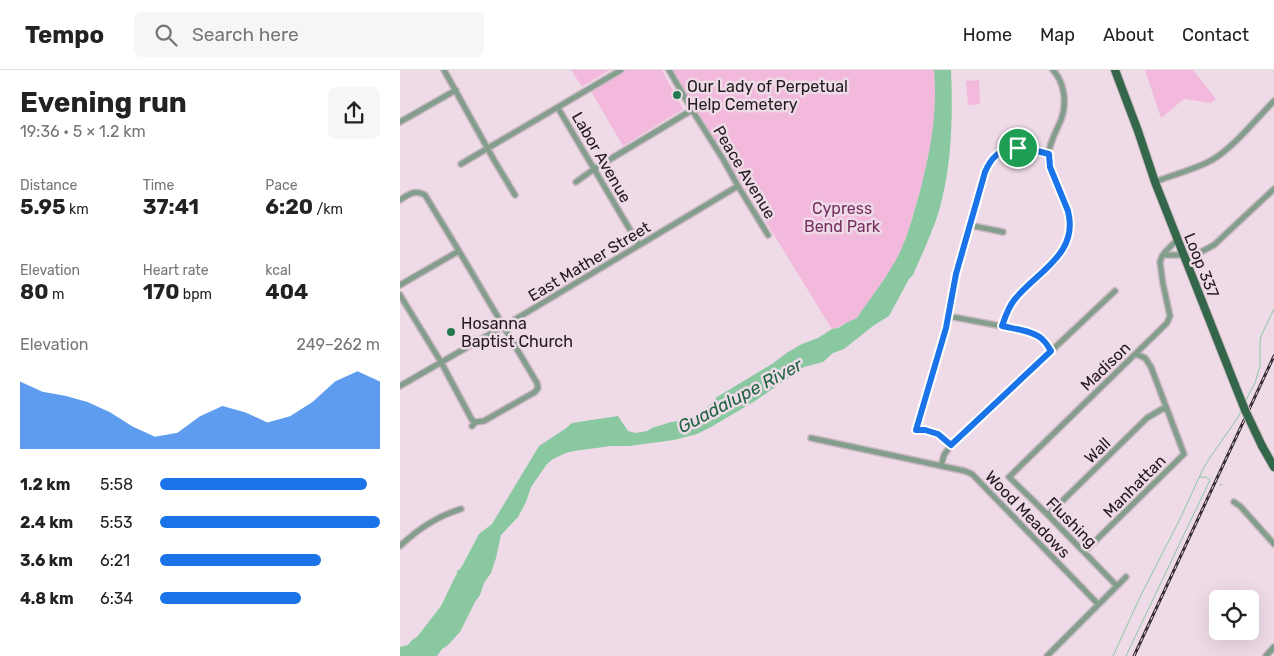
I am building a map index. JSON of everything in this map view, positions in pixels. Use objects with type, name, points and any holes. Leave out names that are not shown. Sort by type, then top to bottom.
[{"type":"main road","name":"Loop 337","points":[[1115,70],[1155,182],[1235,385],[1262,446],[1274,467]]},
{"type":"street","points":[[444,70],[516,195]]},
{"type":"street","points":[[461,164],[621,70]]},
{"type":"street","name":"Peace Avenue","points":[[669,70],[768,235]]},
{"type":"street","points":[[1002,326],[1014,300],[1050,266],[1067,243],[1070,217],[1050,167],[1049,154],[1053,138],[1062,118],[1064,101],[1062,87],[1056,73],[1052,70]]},
{"type":"street","points":[[400,122],[456,90]]},
{"type":"street","points":[[1155,182],[1202,165],[1218,156],[1274,101]]},
{"type":"street","name":"Labor Avenue","points":[[558,108],[639,245]]},
{"type":"street","points":[[576,182],[594,169],[692,110]]},
{"type":"street","points":[[951,445],[938,434],[925,430],[916,430],[948,316],[952,288],[985,172],[996,154],[1008,149],[1018,148],[1049,154]]},
{"type":"street","name":"East Mather Street","points":[[400,386],[738,186]]},
{"type":"street","points":[[1178,239],[1166,251],[1166,255],[1185,258],[1206,250],[1222,238],[1274,190]]},
{"type":"street","points":[[400,200],[417,192],[425,195],[504,326],[537,383],[538,388],[535,392],[482,422],[474,424],[441,362],[400,295]]},
{"type":"street","points":[[969,225],[1003,232]]},
{"type":"street","points":[[400,285],[460,251]]},
{"type":"street","name":"Madison","points":[[1009,477],[1168,323],[1170,313],[1160,266],[1161,259],[1165,254]]},
{"type":"street","points":[[941,466],[944,455],[951,445],[1115,291]]},
{"type":"street","points":[[948,316],[1027,331],[1044,339],[1051,351]]},
{"type":"street","name":"Manhattan","points":[[1084,552],[1184,454],[1148,361],[1136,354]]},
{"type":"street","name":"Wall","points":[[1048,514],[1147,418],[1162,409],[1166,409]]},
{"type":"street","name":"Wood Meadows","points":[[811,438],[965,471],[975,477],[1098,604]]},
{"type":"street","name":"Flushing","points":[[1009,477],[1048,514],[1117,586]]},
{"type":"street","points":[[1234,502],[1240,506],[1274,544]]},
{"type":"street","points":[[400,546],[427,524],[461,509]]},
{"type":"street","points":[[1047,656],[1126,577]]},
{"type":"street","points":[[1266,656],[1274,648]]},
{"type":"green space","points":[[571,70],[609,70],[582,87]]},
{"type":"green space","points":[[627,70],[662,70],[683,109],[623,146],[591,91]]},
{"type":"green space","name":"Cypress Bend Park","points":[[672,70],[934,70],[935,105],[932,140],[925,174],[908,232],[899,255],[857,318],[832,329]]},
{"type":"green space","points":[[1145,70],[1193,70],[1216,99],[1211,103],[1184,99],[1161,118]]},
{"type":"green space","points":[[979,80],[980,104],[968,105],[966,81]]},
{"type":"water","name":"Guadalupe River","points":[[934,70],[951,70],[952,123],[947,176],[939,211],[930,235],[913,275],[889,316],[844,349],[833,353],[823,362],[804,367],[755,401],[697,434],[674,440],[574,451],[553,459],[547,464],[531,487],[518,517],[501,535],[491,573],[484,583],[480,595],[460,632],[437,656],[400,656],[400,647],[408,645],[417,637],[441,606],[457,571],[461,568],[479,534],[492,524],[539,446],[572,423],[618,416],[628,431],[636,433],[671,422],[692,419],[705,410],[717,397],[772,364],[788,352],[857,318],[895,262],[910,225],[930,149],[935,102]]},
{"type":"waterway","points":[[1245,402],[1255,383],[1260,366],[1261,336],[1274,309]]},
{"type":"waterway","points":[[1113,656],[1203,469],[1241,411]]},
{"type":"waterway","points":[[1126,656],[1210,480],[1206,477],[1200,477]]},
{"type":"railway","points":[[1134,656],[1274,356]]},
{"type":"place","name":"Our Lady of Perpetual Help Cemetery","points":[[677,95]]},
{"type":"place","name":"Hosanna Baptist Church","points":[[451,332]]},
{"type":"route","points":[[1018,148],[1049,154],[1048,160],[1053,176],[1070,217],[1069,232],[1067,243],[1058,257],[1014,300],[1002,326],[1027,331],[1044,339],[1051,351],[951,445],[938,434],[925,430],[916,430],[946,328],[952,288],[985,172],[996,154],[1008,149],[1018,148]]}]
